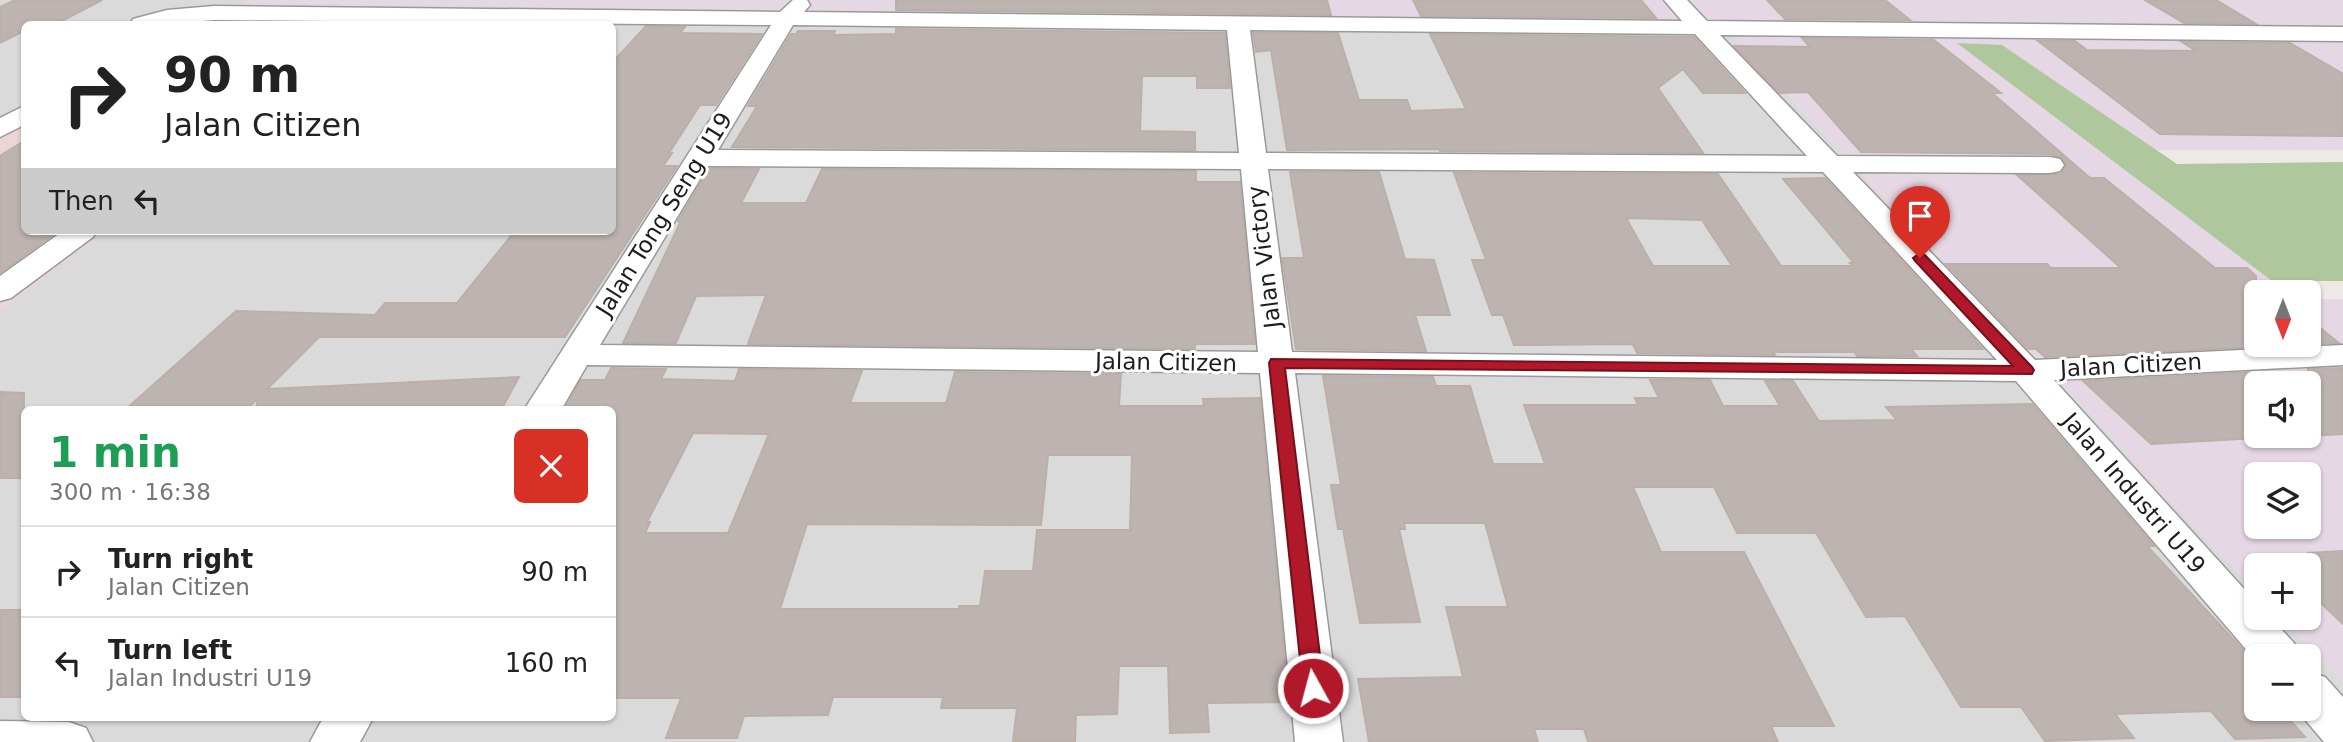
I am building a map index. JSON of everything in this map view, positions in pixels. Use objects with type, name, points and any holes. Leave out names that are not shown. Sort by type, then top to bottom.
[{"type":"street","name":"Jalan Industri U19","points":[[1675,0],[1698,28],[1832,164],[2026,370],[2267,644]]},
{"type":"street","points":[[152,21],[214,13],[374,19],[795,9],[1238,23],[2343,34]]},
{"type":"street","name":"Jalan Tong Seng U19","points":[[544,406],[795,9]]},
{"type":"street","name":"Jalan Victory","points":[[1238,23],[1319,742]]},
{"type":"street","points":[[0,102],[21,90]]},
{"type":"street","points":[[0,129],[21,116]]},
{"type":"street","points":[[699,158],[2050,165]]},
{"type":"street","points":[[0,291],[77,235]]},
{"type":"street","name":"Jalan Citizen","points":[[576,355],[2026,370],[2343,355]]},
{"type":"street","points":[[2321,705],[2343,730]]},
{"type":"street","points":[[334,742],[347,721]]},
{"type":"street","points":[[0,741],[69,742]]},
{"type":"shaded area","points":[[0,0],[250,0],[245,3],[1717,21],[2244,578],[2244,630],[2292,630],[2306,644],[2244,644],[2244,721],[2321,721],[2321,660],[2343,683],[2343,742],[0,742]]},
{"type":"shaded area","points":[[250,0],[2343,0],[2343,150],[2105,150],[2271,280],[2244,280],[2244,357],[2321,357],[2321,299],[2343,299],[2343,683],[2321,660],[2321,644],[2306,644],[2292,630],[2321,630],[2321,553],[2244,553],[2244,578],[1717,21],[244,4]]},
{"type":"shaded area","points":[[21,105],[21,235],[102,235],[0,310],[0,117]]},
{"type":"green space","points":[[1957,43],[2002,45],[2177,164],[2343,162],[2343,281],[2271,280]]},
{"type":"building","points":[[15,0],[102,0],[62,21],[21,21],[21,32],[0,43],[0,7]]},
{"type":"building","points":[[896,0],[1327,0],[1331,15],[896,10]]},
{"type":"building","points":[[1413,0],[1641,0],[1656,18],[1421,16]]},
{"type":"building","points":[[1767,0],[1885,0],[1910,20],[1785,19]]},
{"type":"building","points":[[2145,0],[2216,0],[2256,24],[2184,23]]},
{"type":"building","points":[[646,26],[685,27],[680,33],[762,34],[716,105],[700,105],[663,166],[677,166],[565,337],[319,337],[267,389],[519,377],[503,406],[257,406],[257,399],[250,406],[129,406],[236,311],[375,315],[385,303],[457,303],[512,235],[616,235],[616,59]]},
{"type":"building","points":[[896,29],[1225,33],[1230,88],[1197,88],[1197,76],[1142,76],[1140,131],[1195,132],[1195,150],[732,147],[757,106],[748,106],[791,34],[798,31],[835,31],[833,35],[896,34]]},
{"type":"building","points":[[1253,33],[1338,33],[1359,100],[1407,100],[1411,111],[1466,109],[1430,34],[1694,37],[1745,93],[1703,93],[1683,69],[1658,88],[1703,153],[1287,150],[1271,50],[1256,52]]},
{"type":"building","points":[[1802,38],[1934,40],[2001,93],[1992,93],[2090,178],[2104,178],[2215,268],[2247,268],[2256,276],[2256,280],[2244,280],[2244,348],[2045,357],[2036,349],[2028,349],[1946,264],[2047,264],[2051,268],[2121,268],[2017,175],[2061,174],[2066,166],[2062,158],[2050,154],[1861,152],[1808,92],[1779,93],[1734,46],[1810,47]]},
{"type":"building","points":[[2038,41],[2075,41],[2087,50],[2196,51],[2182,42],[2290,43],[2343,74],[2343,136],[2160,134]]},
{"type":"building","points":[[21,143],[21,235],[52,235],[0,273],[0,156]]},
{"type":"building","points":[[709,169],[759,169],[741,203],[806,203],[822,169],[1196,171],[1196,182],[1240,182],[1255,344],[1195,344],[1195,349],[748,344],[766,295],[696,296],[676,343],[623,343],[680,223],[678,221]]},
{"type":"building","points":[[1290,172],[1379,172],[1405,259],[1434,260],[1450,315],[1415,315],[1426,351],[1296,349],[1282,258],[1304,258]]},
{"type":"building","points":[[1454,173],[1718,174],[1781,266],[1853,266],[1850,263],[1854,263],[1783,179],[1825,178],[1983,349],[1911,349],[1917,356],[1857,356],[1854,352],[1773,352],[1775,355],[1637,353],[1633,344],[1514,345],[1503,315],[1492,315],[1472,260],[1486,260]],"holes":[[[1626,218],[1702,220],[1732,266],[1653,266]]]},
{"type":"building","points":[[2321,328],[2339,343],[2321,344]]},
{"type":"building","points":[[611,368],[666,369],[661,379],[735,381],[739,369],[862,371],[850,403],[946,403],[955,372],[1121,374],[1119,406],[1204,406],[1203,399],[1260,398],[1289,702],[1207,703],[1209,732],[1170,733],[1168,666],[1119,666],[1117,714],[1076,715],[1075,741],[1013,741],[1017,708],[941,708],[943,697],[833,697],[828,715],[744,716],[737,738],[666,738],[681,698],[616,698],[616,406],[566,406],[581,380],[605,380]],"holes":[[[693,433],[769,434],[728,533],[645,533],[650,522],[647,522]],[[1048,455],[1132,455],[1130,530],[1037,530],[1033,571],[985,571],[980,606],[959,606],[959,609],[780,609],[807,524],[1041,525]]]},
{"type":"building","points":[[2343,368],[2343,434],[2321,435],[2321,371],[2308,369]]},
{"type":"building","points":[[2244,373],[2244,439],[2151,444],[2083,381]]},
{"type":"building","points":[[1323,376],[1433,377],[1436,386],[1470,386],[1493,464],[1545,464],[1524,405],[1638,405],[1635,398],[1659,398],[1650,380],[1710,380],[1723,406],[1780,406],[1765,381],[1793,381],[1819,421],[1897,420],[1886,407],[2032,404],[2154,546],[2147,546],[2244,651],[2244,721],[2291,721],[2305,737],[2235,739],[2211,711],[2115,714],[2134,738],[2045,741],[2021,707],[1961,707],[1905,616],[1866,617],[1816,533],[1737,533],[1714,487],[1633,487],[1661,552],[1744,552],[1834,726],[1771,726],[1778,742],[1588,742],[1584,729],[1534,729],[1538,742],[1369,742],[1358,679],[1463,677],[1446,607],[1508,607],[1485,523],[1404,523],[1405,529],[1399,529],[1420,622],[1360,623],[1343,529],[1338,529],[1331,485],[1341,485]]},
{"type":"building","points":[[0,392],[24,393],[24,406],[21,406],[21,478],[0,478]]},
{"type":"building","points":[[2343,551],[2343,624],[2321,603],[2321,553],[2308,553]]},
{"type":"building","points":[[0,610],[21,610],[21,697],[0,697]]},
{"type":"route","points":[[1313,688],[1276,363],[2026,370],[1920,258]]}]
